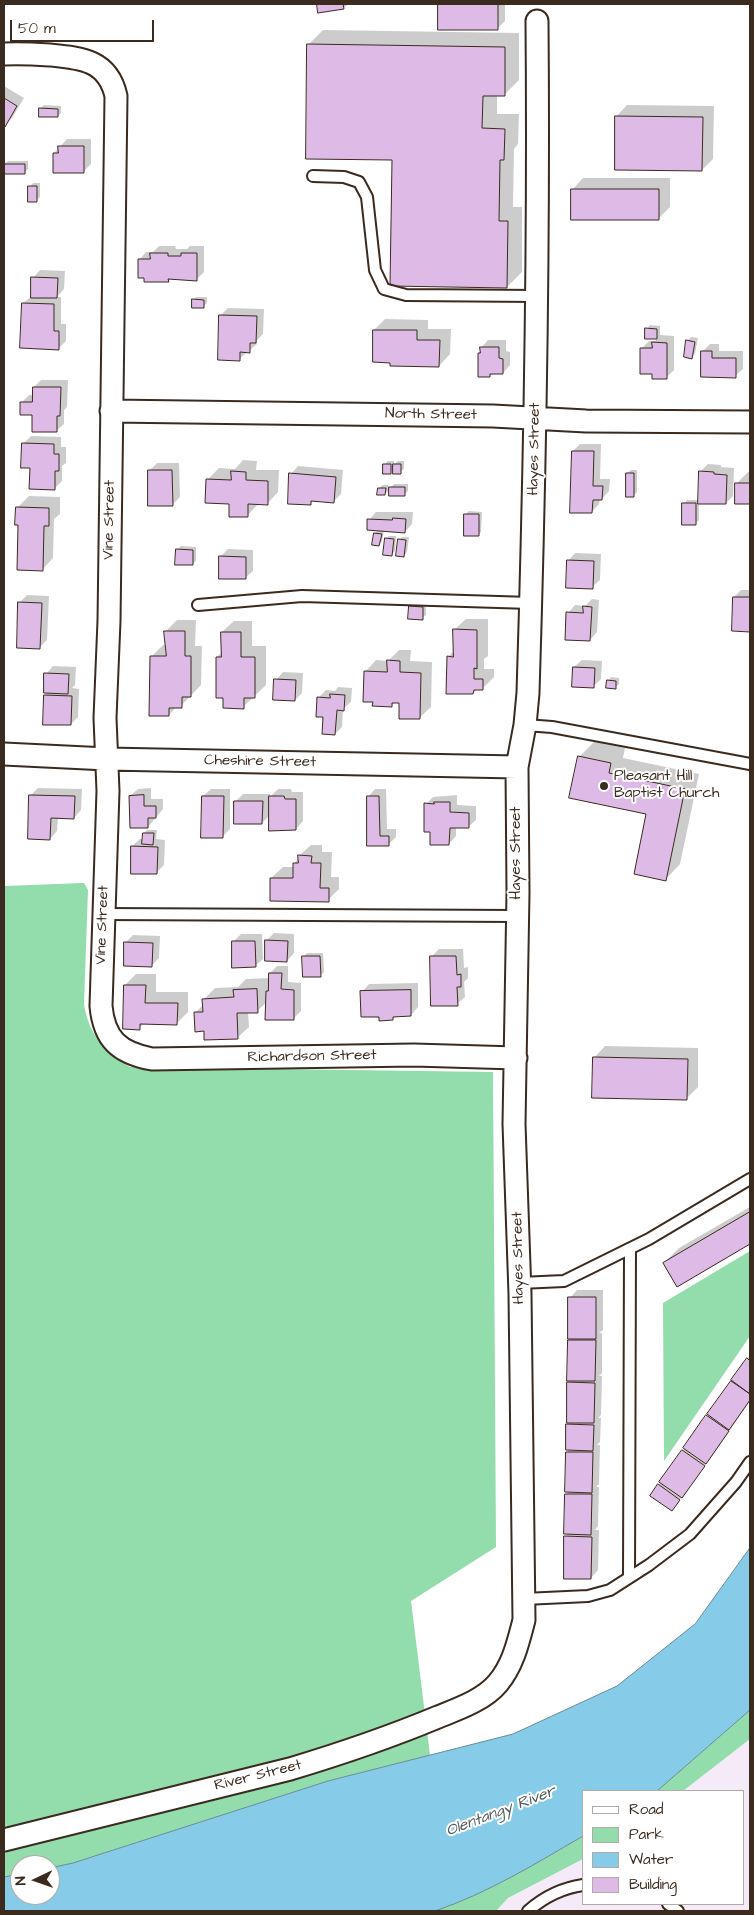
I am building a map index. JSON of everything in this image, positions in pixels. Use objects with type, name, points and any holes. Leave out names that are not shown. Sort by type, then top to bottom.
[{"type":"street","name":"Hayes Street","points":[[499,1681],[514,1657],[524,1620],[520,1283],[514,1124],[517,767],[525,725],[528,693],[536,418],[537,21]]},
{"type":"street","name":"Vine Street","points":[[4,54],[36,54],[79,58],[95,64],[106,73],[113,84],[116,96],[109,621],[105,718],[108,791],[103,914],[102,1018],[106,1030],[113,1041]]},
{"type":"street","name":"North Street","points":[[111,410],[536,418],[586,421],[750,422]]},
{"type":"street","name":"Cheshire Street","points":[[4,754],[107,759],[517,767]]},
{"type":"street","name":"Richardson Street","points":[[113,1041],[124,1050],[136,1056],[152,1059],[414,1055],[516,1058]]},
{"type":"street","name":"River Street","points":[[4,1840],[333,1756],[402,1732],[454,1710],[483,1696],[499,1681]]},
{"type":"lane","points":[[313,176],[344,177],[359,182],[367,196],[375,270],[384,289],[406,295],[537,296]]},
{"type":"lane","points":[[198,605],[302,596],[531,603]]},
{"type":"lane","points":[[525,725],[552,727],[750,764]]},
{"type":"lane","points":[[103,914],[517,916]]},
{"type":"lane","points":[[520,1283],[564,1281],[649,1239],[750,1179]]},
{"type":"lane","points":[[629,1578],[630,1249]]},
{"type":"lane","points":[[524,1599],[588,1596],[610,1590],[690,1534],[736,1482],[750,1462]]},
{"type":"lane","points":[[528,1911],[539,1902],[568,1887],[582,1885]]},
{"type":"shaded area","points":[[750,1739],[750,1911],[496,1911],[508,1898],[582,1860],[582,1905],[744,1905],[744,1790],[684,1790]]},
{"type":"green space","points":[[84,883],[88,890],[84,1004],[86,1015],[99,1041],[113,1055],[130,1067],[493,1072],[496,1547],[411,1601],[430,1755],[328,1781],[73,1863],[60,1866],[60,1855],[10,1855],[10,1876],[4,1877],[4,886]]},
{"type":"green space","points":[[750,1251],[750,1336],[664,1461],[663,1303]]},
{"type":"green space","points":[[750,1710],[750,1739],[684,1790],[658,1790]]},
{"type":"green space","points":[[582,1837],[582,1860],[508,1898],[496,1911],[435,1911],[474,1896]]},
{"type":"water","name":"Olentangy River","points":[[750,1548],[750,1710],[658,1790],[582,1790],[582,1837],[474,1896],[435,1911],[4,1911],[4,1877],[10,1876],[10,1905],[60,1905],[60,1866],[328,1781],[513,1734],[617,1686],[695,1624]]},
{"type":"building","points":[[317,4],[343,4],[344,9],[318,13]]},
{"type":"building","points":[[438,4],[498,4],[498,30],[438,30]]},
{"type":"building","points":[[307,44],[505,47],[505,96],[483,96],[482,128],[505,129],[504,160],[500,160],[499,221],[508,221],[507,288],[390,286],[392,160],[306,159]]},
{"type":"building","points":[[4,98],[17,106],[5,127],[4,126]]},
{"type":"building","points":[[39,108],[58,109],[58,117],[39,117]]},
{"type":"building","points":[[615,116],[703,117],[702,171],[615,170]]},
{"type":"building","points":[[58,146],[84,146],[84,173],[53,173],[53,153],[58,153]]},
{"type":"building","points":[[4,164],[25,164],[25,174],[4,174]]},
{"type":"building","points":[[28,186],[37,186],[37,202],[28,202]]},
{"type":"building","points":[[571,189],[659,189],[659,220],[571,220]]},
{"type":"building","points":[[150,253],[168,253],[168,256],[181,256],[181,253],[197,253],[197,281],[168,279],[169,282],[144,282],[144,278],[138,278],[138,259],[150,259]]},
{"type":"building","points":[[31,277],[58,278],[57,298],[31,298]]},
{"type":"building","points":[[192,299],[204,300],[204,308],[192,308]]},
{"type":"building","points":[[22,303],[54,304],[54,331],[59,331],[59,350],[20,348]]},
{"type":"building","points":[[219,315],[257,316],[256,343],[250,343],[250,353],[240,352],[240,361],[218,360]]},
{"type":"building","points":[[645,328],[657,329],[657,339],[645,339]]},
{"type":"building","points":[[373,330],[417,330],[417,340],[440,340],[439,367],[390,366],[390,363],[373,362]]},
{"type":"building","points":[[686,340],[695,342],[692,359],[684,357]]},
{"type":"building","points":[[652,342],[667,343],[667,379],[652,379],[652,374],[640,374],[640,348],[652,348]]},
{"type":"building","points":[[480,347],[499,347],[499,358],[503,359],[503,374],[490,374],[490,377],[478,377],[478,353],[480,353]]},
{"type":"building","points":[[701,351],[712,351],[712,358],[736,358],[736,378],[701,377]]},
{"type":"building","points":[[33,387],[61,387],[60,416],[57,416],[57,432],[32,432],[32,415],[20,415],[20,402],[32,402]]},
{"type":"building","points":[[22,443],[54,444],[54,454],[59,454],[59,471],[55,471],[55,490],[29,489],[30,468],[21,468]]},
{"type":"building","points":[[572,451],[594,451],[593,486],[603,486],[602,500],[593,500],[592,513],[570,513]]},
{"type":"building","points":[[383,464],[391,464],[391,474],[383,474]]},
{"type":"building","points":[[393,464],[401,464],[401,474],[393,474]]},
{"type":"building","points":[[148,470],[172,470],[173,506],[148,506]]},
{"type":"building","points":[[231,471],[246,472],[246,480],[268,481],[268,505],[248,504],[248,517],[229,517],[229,504],[205,503],[206,479],[231,480]]},
{"type":"building","points":[[699,471],[727,475],[726,504],[698,504]]},
{"type":"building","points":[[289,473],[336,477],[334,503],[311,501],[311,505],[288,504]]},
{"type":"building","points":[[626,473],[634,473],[634,497],[626,497]]},
{"type":"building","points":[[735,483],[750,483],[750,504],[735,504]]},
{"type":"building","points":[[389,487],[405,487],[405,496],[389,496]]},
{"type":"building","points":[[378,488],[386,488],[385,495],[377,495]]},
{"type":"building","points":[[682,503],[696,503],[696,525],[682,525]]},
{"type":"building","points":[[16,507],[49,508],[49,526],[44,526],[43,571],[17,570],[18,525],[15,525]]},
{"type":"building","points":[[464,514],[479,514],[479,536],[464,536]]},
{"type":"building","points":[[393,518],[406,519],[405,533],[367,530],[367,519],[392,520]]},
{"type":"building","points":[[374,533],[382,534],[379,546],[372,545]]},
{"type":"building","points":[[385,538],[394,539],[392,556],[383,555]]},
{"type":"building","points":[[398,539],[406,540],[404,557],[396,556]]},
{"type":"building","points":[[176,549],[193,550],[193,565],[175,565]]},
{"type":"building","points":[[219,556],[246,557],[246,579],[219,579]]},
{"type":"building","points":[[567,560],[594,561],[593,589],[566,588]]},
{"type":"building","points":[[733,597],[750,597],[750,632],[732,631]]},
{"type":"building","points":[[18,602],[42,603],[40,649],[17,648]]},
{"type":"building","points":[[409,606],[423,607],[423,620],[408,619]]},
{"type":"building","points":[[583,606],[592,607],[590,641],[565,640],[566,612],[583,613]]},
{"type":"building","points":[[453,629],[477,630],[477,669],[474,668],[474,679],[483,679],[483,690],[474,690],[473,694],[446,694],[447,656],[453,657]]},
{"type":"building","points":[[164,631],[185,631],[185,656],[191,656],[191,697],[182,697],[182,708],[169,708],[169,716],[149,716],[150,656],[166,656]]},
{"type":"building","points":[[221,632],[241,632],[241,657],[255,657],[255,698],[244,698],[244,709],[223,708],[223,698],[216,698],[216,657],[221,657]]},
{"type":"building","points":[[387,660],[400,661],[400,672],[421,673],[420,719],[399,719],[399,703],[392,703],[392,707],[372,706],[373,702],[363,702],[364,671],[387,672]]},
{"type":"building","points":[[573,667],[595,668],[594,688],[572,687]]},
{"type":"building","points":[[44,673],[69,674],[68,694],[44,693]]},
{"type":"building","points":[[274,679],[296,680],[295,701],[273,700]]},
{"type":"building","points":[[607,680],[616,681],[616,689],[606,688]]},
{"type":"building","points":[[330,694],[345,695],[344,711],[337,710],[335,735],[322,734],[323,717],[316,717],[317,697],[330,698]]},
{"type":"building","points":[[44,695],[72,696],[71,725],[43,725]]},
{"type":"building","points":[[578,756],[611,763],[609,773],[685,789],[666,881],[634,874],[646,814],[569,798]]},
{"type":"building","points":[[29,795],[75,796],[74,819],[51,818],[50,840],[28,839]]},
{"type":"building","points":[[144,795],[144,806],[156,806],[156,818],[148,818],[148,828],[130,828],[129,796]]},
{"type":"building","points":[[202,796],[224,796],[223,838],[201,838]]},
{"type":"building","points":[[269,796],[284,796],[285,799],[296,799],[296,830],[269,831]]},
{"type":"building","points":[[367,796],[379,796],[380,836],[389,836],[389,846],[367,846]]},
{"type":"building","points":[[234,801],[263,801],[262,824],[234,824]]},
{"type":"building","points":[[434,802],[450,802],[450,812],[469,813],[469,828],[450,828],[449,845],[430,845],[430,832],[424,832],[424,803],[434,804]]},
{"type":"building","points":[[143,833],[154,833],[153,845],[142,844]]},
{"type":"building","points":[[131,846],[158,847],[157,874],[131,874]]},
{"type":"building","points":[[298,855],[312,856],[311,863],[321,863],[320,888],[329,888],[329,902],[270,901],[270,878],[293,878],[293,863],[298,863]]},
{"type":"building","points":[[265,940],[288,941],[287,962],[265,961]]},
{"type":"building","points":[[232,941],[255,941],[256,967],[232,968]]},
{"type":"building","points":[[124,942],[153,943],[152,967],[124,966]]},
{"type":"building","points":[[302,956],[320,956],[321,977],[303,977]]},
{"type":"building","points":[[430,956],[456,956],[457,975],[461,974],[461,987],[457,987],[458,1006],[431,1006]]},
{"type":"building","points":[[269,973],[282,973],[281,989],[294,990],[294,1020],[265,1020]]},
{"type":"building","points":[[124,985],[146,985],[145,1003],[178,1003],[177,1025],[140,1024],[140,1030],[123,1029]]},
{"type":"building","points":[[257,989],[258,1013],[237,1013],[238,1039],[204,1040],[204,1031],[195,1032],[194,1012],[203,1012],[202,999],[234,997],[233,990]]},
{"type":"building","points":[[411,990],[411,1016],[393,1017],[393,1020],[379,1021],[379,1017],[361,1017],[360,991]]},
{"type":"building","points":[[593,1057],[688,1059],[687,1100],[592,1098]]},
{"type":"building","points":[[750,1212],[750,1244],[677,1287],[663,1263]]},
{"type":"building","points":[[568,1297],[596,1297],[596,1339],[568,1339]]},
{"type":"building","points":[[568,1340],[596,1340],[595,1381],[567,1381]]},
{"type":"building","points":[[747,1358],[750,1361],[750,1394],[731,1380]]},
{"type":"building","points":[[731,1381],[750,1394],[750,1400],[729,1430],[707,1414]]},
{"type":"building","points":[[567,1382],[595,1383],[594,1423],[567,1423]]},
{"type":"building","points":[[706,1415],[729,1431],[706,1464],[683,1448]]},
{"type":"building","points":[[566,1424],[594,1425],[593,1451],[566,1450]]},
{"type":"building","points":[[682,1450],[705,1466],[682,1498],[659,1482]]},
{"type":"building","points":[[566,1452],[593,1452],[592,1493],[565,1492]]},
{"type":"building","points":[[658,1484],[680,1500],[672,1511],[650,1496]]},
{"type":"building","points":[[565,1494],[592,1494],[591,1535],[564,1534]]},
{"type":"building","points":[[564,1536],[592,1537],[591,1579],[564,1579]]},
{"type":"place","name":"Pleasant Hill Baptist Church","points":[[604,786]]}]
